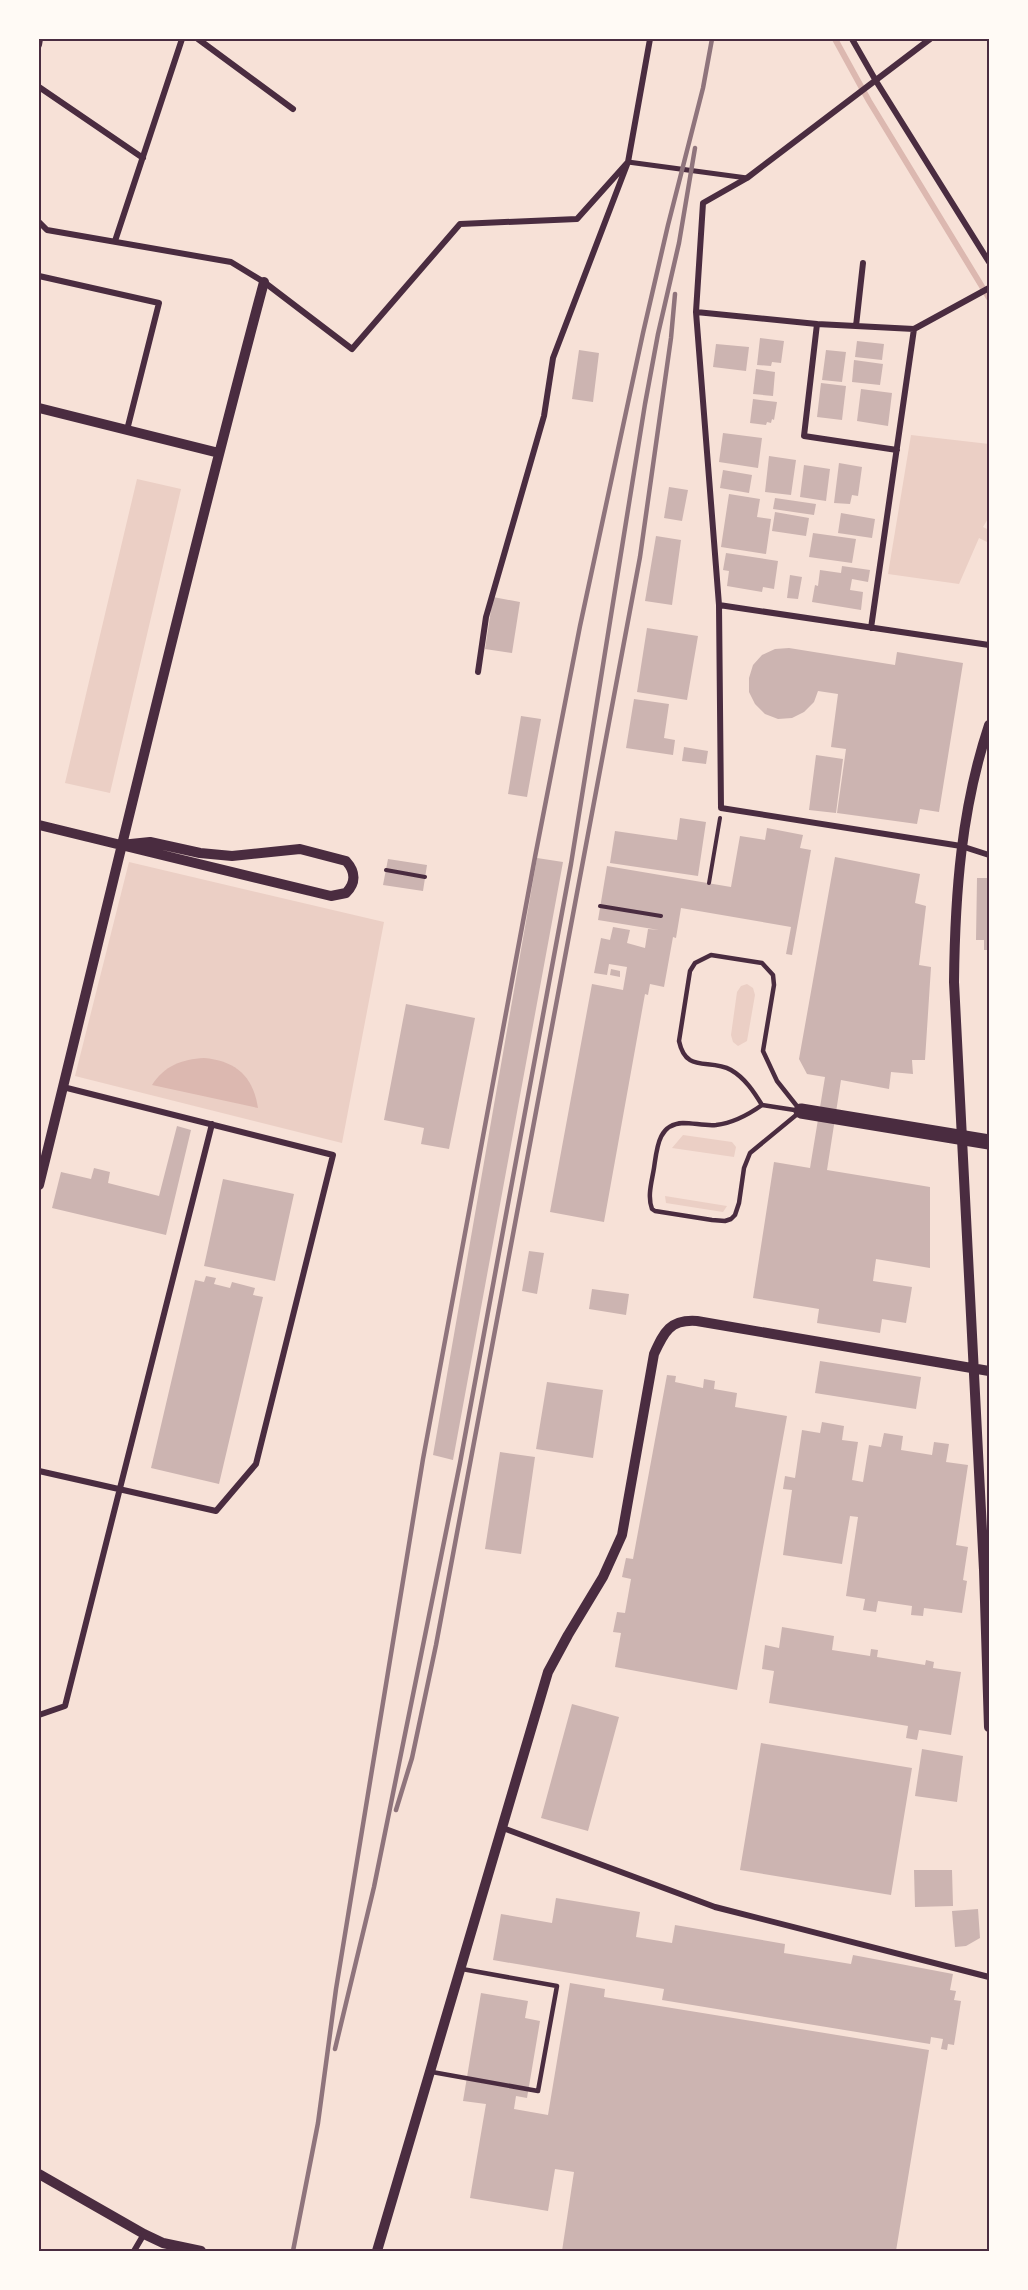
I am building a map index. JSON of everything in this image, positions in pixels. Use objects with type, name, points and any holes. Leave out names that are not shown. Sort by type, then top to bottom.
[{"type":"main road","points":[[801,1111],[989,1142]]},
{"type":"street","points":[[39,45],[40,39]]},
{"type":"street","points":[[115,241],[182,39]]},
{"type":"street","points":[[198,39],[292,109]]},
{"type":"street","points":[[478,672],[486,617],[544,417],[552,358],[628,162],[650,39]]},
{"type":"street","points":[[852,39],[989,262]]},
{"type":"street","points":[[930,39],[747,178],[703,203],[696,312],[719,605],[721,808],[961,846],[989,855]]},
{"type":"street","points":[[39,87],[143,158]]},
{"type":"street","points":[[628,162],[747,178]]},
{"type":"street","points":[[39,222],[47,230],[231,262],[264,282],[352,349],[459,224],[577,219],[628,162]]},
{"type":"street","points":[[856,327],[863,263]]},
{"type":"street","points":[[39,276],[159,303],[127,430]]},
{"type":"street","points":[[39,1185],[121,845],[264,282]]},
{"type":"street","points":[[696,312],[856,327],[914,328],[989,288]]},
{"type":"street","points":[[817,324],[804,436],[897,450]]},
{"type":"street","points":[[871,628],[914,328]]},
{"type":"street","points":[[39,408],[219,453]]},
{"type":"street","points":[[719,605],[989,645]]},
{"type":"street","points":[[989,725],[972,782],[961,846],[956,902],[954,982],[986,1570],[989,1727]]},
{"type":"street","points":[[39,825],[121,845],[332,896],[346,893],[354,881],[354,873],[346,861],[300,849],[232,856],[200,853],[150,842],[121,845]]},
{"type":"street","points":[[39,1471],[118,1491],[216,1511],[256,1464],[333,1155],[63,1087]]},
{"type":"street","points":[[39,1715],[65,1706],[212,1124]]},
{"type":"street","points":[[377,2251],[549,1672],[603,1577],[622,1535],[654,1354],[662,1337],[671,1326],[681,1320],[697,1321],[989,1371]]},
{"type":"street","points":[[503,1828],[716,1907],[989,1977]]},
{"type":"street","points":[[39,2174],[144,2234],[163,2243],[201,2251]]},
{"type":"street","points":[[134,2251],[144,2234]]},
{"type":"lane","points":[[762,1105],[752,1089],[733,1071],[693,1063],[681,1050],[679,1041],[690,971],[702,958],[711,955],[762,963],[773,975],[774,986],[764,1050],[777,1081],[801,1111]]},
{"type":"lane","points":[[762,1105],[801,1111],[750,1153],[744,1168],[739,1203],[731,1219],[712,1220],[652,1209],[650,1192],[658,1144],[660,1136],[666,1129],[674,1124],[683,1123],[714,1125],[732,1122],[762,1105]]},
{"type":"lane","points":[[432,2072],[538,2091],[557,1986],[462,1969]]},
{"type":"path","points":[[709,883],[721,808]]},
{"type":"path","points":[[386,870],[425,877]]},
{"type":"path","points":[[600,906],[661,916]]},
{"type":"shaded area","points":[[911,435],[989,444],[989,517],[983,527],[989,530],[989,543],[979,538],[959,584],[888,574]]},
{"type":"shaded area","points":[[137,479],[181,489],[110,793],[65,783]]},
{"type":"shaded area","points":[[129,862],[384,922],[342,1143],[75,1076]]},
{"type":"shaded area","points":[[747,984],[753,988],[755,995],[747,1041],[738,1046],[733,1042],[731,1035],[737,992],[741,986]]},
{"type":"shaded area","points":[[204,1058],[225,1063],[241,1072],[252,1087],[258,1108],[152,1085],[168,1068],[188,1060]]},
{"type":"shaded area","points":[[683,1135],[732,1142],[736,1147],[734,1157],[672,1148]]},
{"type":"shaded area","points":[[665,1196],[727,1206],[723,1212],[666,1203]]},
{"type":"building","points":[[760,338],[784,341],[781,363],[772,362],[771,366],[757,365]]},
{"type":"building","points":[[857,341],[884,344],[882,360],[855,357]]},
{"type":"building","points":[[716,344],[749,347],[746,371],[713,367]]},
{"type":"building","points":[[579,350],[599,353],[593,402],[572,399]]},
{"type":"building","points":[[826,350],[846,352],[842,382],[822,380]]},
{"type":"building","points":[[854,360],[883,364],[880,385],[852,382]]},
{"type":"building","points":[[756,369],[775,372],[773,396],[753,394]]},
{"type":"building","points":[[821,383],[846,386],[842,420],[817,417]]},
{"type":"building","points":[[861,389],[892,393],[888,426],[857,421]]},
{"type":"building","points":[[753,399],[777,402],[774,420],[772,419],[771,423],[767,422],[766,425],[750,423]]},
{"type":"building","points":[[723,433],[762,438],[758,468],[719,462]]},
{"type":"building","points":[[769,456],[796,460],[791,495],[765,492]]},
{"type":"building","points":[[839,463],[862,467],[858,496],[852,495],[850,504],[834,503]]},
{"type":"building","points":[[804,465],[830,469],[826,501],[800,497]]},
{"type":"building","points":[[723,470],[752,475],[749,493],[720,488]]},
{"type":"building","points":[[669,487],[688,490],[682,521],[664,518]]},
{"type":"building","points":[[729,494],[760,499],[757,517],[771,519],[766,554],[721,547]]},
{"type":"building","points":[[775,498],[816,504],[814,515],[773,509]]},
{"type":"building","points":[[775,512],[809,518],[806,536],[772,531]]},
{"type":"building","points":[[841,513],[875,519],[872,538],[838,533]]},
{"type":"building","points":[[813,533],[856,539],[852,563],[809,557]]},
{"type":"building","points":[[656,536],[681,540],[672,605],[645,601]]},
{"type":"building","points":[[726,553],[778,561],[774,589],[763,587],[762,592],[727,586],[729,571],[723,570]]},
{"type":"building","points":[[842,566],[870,570],[868,582],[852,579],[850,590],[863,592],[861,610],[812,602],[815,585],[818,586],[820,570],[841,573]]},
{"type":"building","points":[[790,575],[802,577],[798,599],[787,598]]},
{"type":"building","points":[[493,597],[520,602],[512,653],[485,649]]},
{"type":"building","points":[[647,628],[698,636],[687,700],[637,692]]},
{"type":"building","points":[[789,648],[895,665],[897,652],[963,663],[939,812],[920,809],[917,824],[837,813],[846,749],[831,747],[838,694],[818,691],[814,702],[804,712],[792,718],[778,719],[765,714],[755,704],[749,692],[749,678],[753,665],[762,655],[775,649]]},
{"type":"building","points":[[634,699],[669,704],[664,738],[675,740],[673,755],[626,748]]},
{"type":"building","points":[[521,716],[541,719],[527,797],[508,794]]},
{"type":"building","points":[[684,747],[708,751],[706,764],[682,761]]},
{"type":"building","points":[[816,755],[843,759],[836,813],[809,810]]},
{"type":"building","points":[[680,818],[706,822],[698,876],[610,863],[615,831],[677,840]]},
{"type":"building","points":[[767,828],[803,835],[800,848],[811,850],[792,955],[786,954],[791,927],[681,908],[664,987],[650,984],[648,995],[645,994],[604,1222],[550,1212],[592,984],[623,990],[627,967],[609,964],[607,975],[594,973],[601,938],[610,940],[613,927],[630,930],[627,943],[645,948],[648,929],[659,930],[598,920],[607,866],[731,887],[740,836],[765,840]]},
{"type":"building","points":[[835,857],[920,874],[915,903],[926,906],[919,965],[931,967],[925,1060],[912,1060],[913,1074],[891,1072],[889,1089],[841,1080],[827,1170],[930,1187],[930,1268],[876,1259],[873,1281],[912,1287],[906,1323],[882,1319],[880,1333],[817,1323],[819,1309],[753,1298],[774,1162],[810,1168],[825,1077],[807,1074],[799,1059]]},
{"type":"building","points":[[537,858],[563,862],[453,1460],[433,1455]]},
{"type":"building","points":[[388,859],[427,865],[423,891],[383,885]]},
{"type":"building","points":[[977,878],[989,878],[989,950],[984,950],[984,940],[976,940]]},
{"type":"building","points":[[611,969],[620,971],[620,977],[610,975]]},
{"type":"building","points":[[406,1004],[475,1018],[449,1149],[421,1144],[424,1128],[384,1120]]},
{"type":"building","points":[[177,1126],[191,1130],[166,1235],[52,1208],[61,1172],[91,1179],[94,1168],[110,1172],[108,1183],[159,1196]]},
{"type":"building","points":[[223,1179],[294,1194],[275,1281],[204,1266]]},
{"type":"building","points":[[529,1251],[544,1253],[537,1294],[522,1291]]},
{"type":"building","points":[[206,1276],[216,1278],[214,1284],[230,1288],[232,1282],[255,1288],[253,1295],[263,1297],[219,1484],[151,1468],[195,1280],[204,1282]]},
{"type":"building","points":[[592,1289],[629,1294],[626,1315],[589,1309]]},
{"type":"building","points":[[820,1361],[921,1377],[916,1409],[815,1393]]},
{"type":"building","points":[[667,1375],[676,1376],[675,1382],[703,1388],[704,1379],[715,1381],[714,1389],[737,1393],[735,1407],[787,1416],[737,1690],[615,1667],[621,1633],[613,1632],[617,1612],[625,1613],[631,1579],[622,1577],[626,1558],[633,1559]]},
{"type":"building","points":[[547,1382],[603,1390],[593,1458],[536,1449]]},
{"type":"building","points":[[822,1422],[844,1426],[842,1440],[858,1442],[852,1480],[863,1482],[869,1445],[881,1447],[884,1433],[903,1436],[901,1450],[932,1455],[934,1442],[949,1444],[946,1462],[968,1465],[956,1545],[968,1547],[963,1580],[967,1581],[962,1613],[924,1608],[923,1616],[911,1615],[912,1606],[878,1601],[876,1612],[863,1610],[865,1599],[846,1596],[858,1517],[850,1516],[842,1564],[783,1555],[792,1490],[783,1489],[785,1476],[795,1478],[802,1430],[820,1433]]},
{"type":"building","points":[[500,1452],[535,1457],[521,1554],[485,1549]]},
{"type":"building","points":[[782,1627],[834,1636],[832,1650],[870,1656],[871,1649],[878,1650],[877,1657],[925,1665],[926,1660],[934,1662],[933,1668],[961,1672],[951,1735],[919,1730],[917,1740],[906,1738],[908,1726],[769,1703],[774,1671],[762,1669],[765,1645],[779,1648]]},
{"type":"building","points":[[572,1704],[619,1717],[588,1831],[541,1818]]},
{"type":"building","points":[[761,1743],[912,1768],[891,1895],[740,1870]]},
{"type":"building","points":[[922,1749],[963,1756],[957,1802],[915,1796]]},
{"type":"building","points":[[914,1870],[952,1870],[953,1906],[915,1907]]},
{"type":"building","points":[[556,1898],[640,1912],[636,1937],[672,1943],[675,1925],[785,1944],[784,1953],[851,1964],[853,1955],[953,1974],[950,1990],[956,1991],[954,2000],[961,2001],[954,2045],[948,2044],[947,2050],[941,2049],[943,2039],[931,2037],[930,2044],[662,2000],[664,1989],[493,1960],[501,1914],[552,1923]]},
{"type":"building","points":[[978,1909],[980,1938],[966,1946],[955,1947],[952,1911]]},
{"type":"building","points":[[570,1983],[605,1989],[604,1997],[929,2050],[896,2251],[562,2251],[574,2172],[555,2169],[548,2211],[470,2198],[486,2104],[463,2101],[481,1993],[528,2001],[525,2018],[540,2021],[527,2098],[516,2096],[514,2109],[548,2115]]},
{"type":"waterway","points":[[835,39],[869,101],[989,298]]},
{"type":"railway","points":[[293,2251],[318,2123],[336,1989],[423,1459],[535,857],[580,626],[643,333],[703,88],[712,39]]},
{"type":"railway","points":[[335,2049],[374,1887],[460,1463],[571,864],[645,404],[679,243],[695,148]]},
{"type":"railway","points":[[396,1810],[412,1758],[436,1645],[640,557],[671,338],[675,294]]}]
